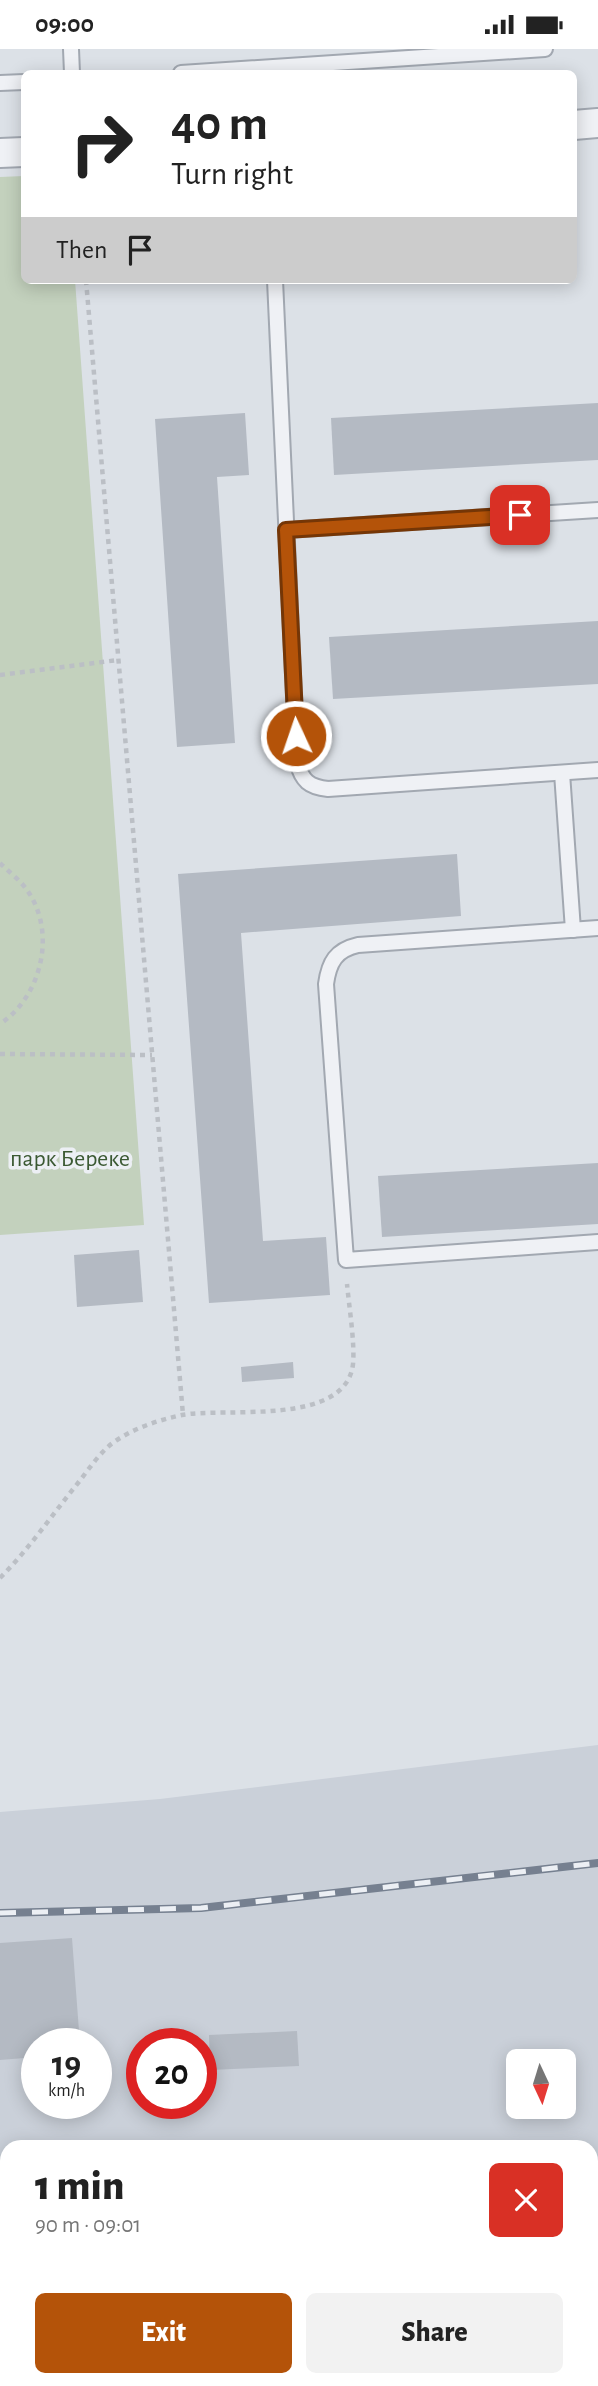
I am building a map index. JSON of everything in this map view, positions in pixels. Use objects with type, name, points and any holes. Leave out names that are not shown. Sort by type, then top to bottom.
[{"type":"street","points":[[577,125],[598,123]]},
{"type":"street","points":[[0,153],[21,152]]},
{"type":"lane","points":[[71,49],[72,70]]},
{"type":"lane","points":[[226,70],[545,49]]},
{"type":"lane","points":[[0,83],[21,82]]},
{"type":"lane","points":[[275,284],[297,762],[305,782],[316,788],[328,789],[598,770]]},
{"type":"lane","points":[[286,530],[598,510]]},
{"type":"lane","points":[[562,773],[573,930]]},
{"type":"lane","points":[[598,928],[358,945],[344,949],[334,958],[328,969],[326,984],[346,1260],[598,1242]]},
{"type":"path","points":[[86,284],[183,1415]]},
{"type":"path","points":[[0,675],[118,660]]},
{"type":"path","points":[[0,863],[27,890],[37,910],[42,932],[43,956],[37,978],[10,1017],[0,1024]]},
{"type":"path","points":[[0,1054],[152,1055]]},
{"type":"path","points":[[0,1578],[114,1441],[142,1426],[183,1415],[310,1406],[334,1395],[346,1383],[353,1365],[346,1260]]},
{"type":"shaded area","points":[[598,1745],[598,2140],[0,2140],[0,1812],[160,1799]]},
{"type":"green space","name":"парк Береке","points":[[21,176],[21,284],[75,284],[144,1225],[0,1235],[0,177]]},
{"type":"building","points":[[598,403],[598,460],[334,475],[331,418]]},
{"type":"building","points":[[245,413],[249,475],[217,477],[235,743],[177,747],[155,419]]},
{"type":"building","points":[[598,621],[598,684],[333,699],[329,637]]},
{"type":"building","points":[[457,854],[461,916],[241,933],[263,1241],[326,1237],[330,1295],[209,1303],[178,874]]},
{"type":"building","points":[[598,1163],[598,1224],[382,1237],[378,1176]]},
{"type":"building","points":[[139,1250],[143,1302],[77,1307],[74,1255]]},
{"type":"building","points":[[293,1362],[294,1378],[242,1382],[241,1367]]},
{"type":"building","points":[[72,1938],[79,2028],[21,2028],[21,2058],[0,2060],[0,1943]]},
{"type":"building","points":[[297,2031],[299,2066],[217,2070],[217,2035]]},
{"type":"railway","points":[[0,1913],[201,1908],[598,1863]]},
{"type":"route","points":[[296,736],[286,530],[520,515]]}]
